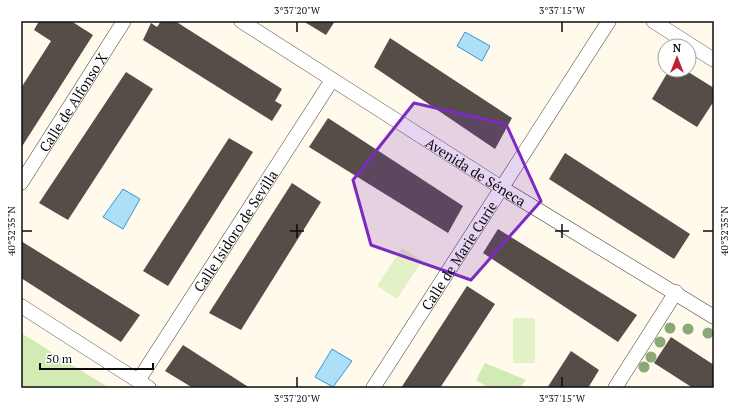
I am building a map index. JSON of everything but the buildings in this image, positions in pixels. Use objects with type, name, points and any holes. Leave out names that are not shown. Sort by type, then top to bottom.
[{"type":"street","name":"Calle de Alfonso X","points":[[21,182],[124,21]]},
{"type":"street","name":"Avenida de Séneca","points":[[241,21],[502,188],[714,316]]},
{"type":"street","name":"Calle de Marie Curie","points":[[373,388],[609,21]]},
{"type":"street","points":[[653,21],[714,60]]},
{"type":"street","name":"Calle Isidoro de Sevilla","points":[[143,385],[332,80]]},
{"type":"street","points":[[615,388],[676,292]]},
{"type":"street","points":[[21,306],[143,385]]},
{"type":"highlighted area","points":[[414,103],[506,124],[541,201],[471,280],[371,245],[353,180]]},
{"type":"green space","points":[[402,248],[422,261],[397,299],[377,286]]},
{"type":"green space","points":[[513,318],[535,318],[535,363],[513,363]]},
{"type":"green space","points":[[21,333],[109,388],[21,388]]},
{"type":"green space","points":[[485,363],[526,380],[520,388],[489,388],[476,380]]},
{"type":"water","points":[[465,32],[490,46],[482,61],[457,46]]},
{"type":"water","points":[[123,189],[140,199],[123,229],[103,217]]},
{"type":"water","points":[[332,349],[352,361],[333,387],[315,377]]}]
